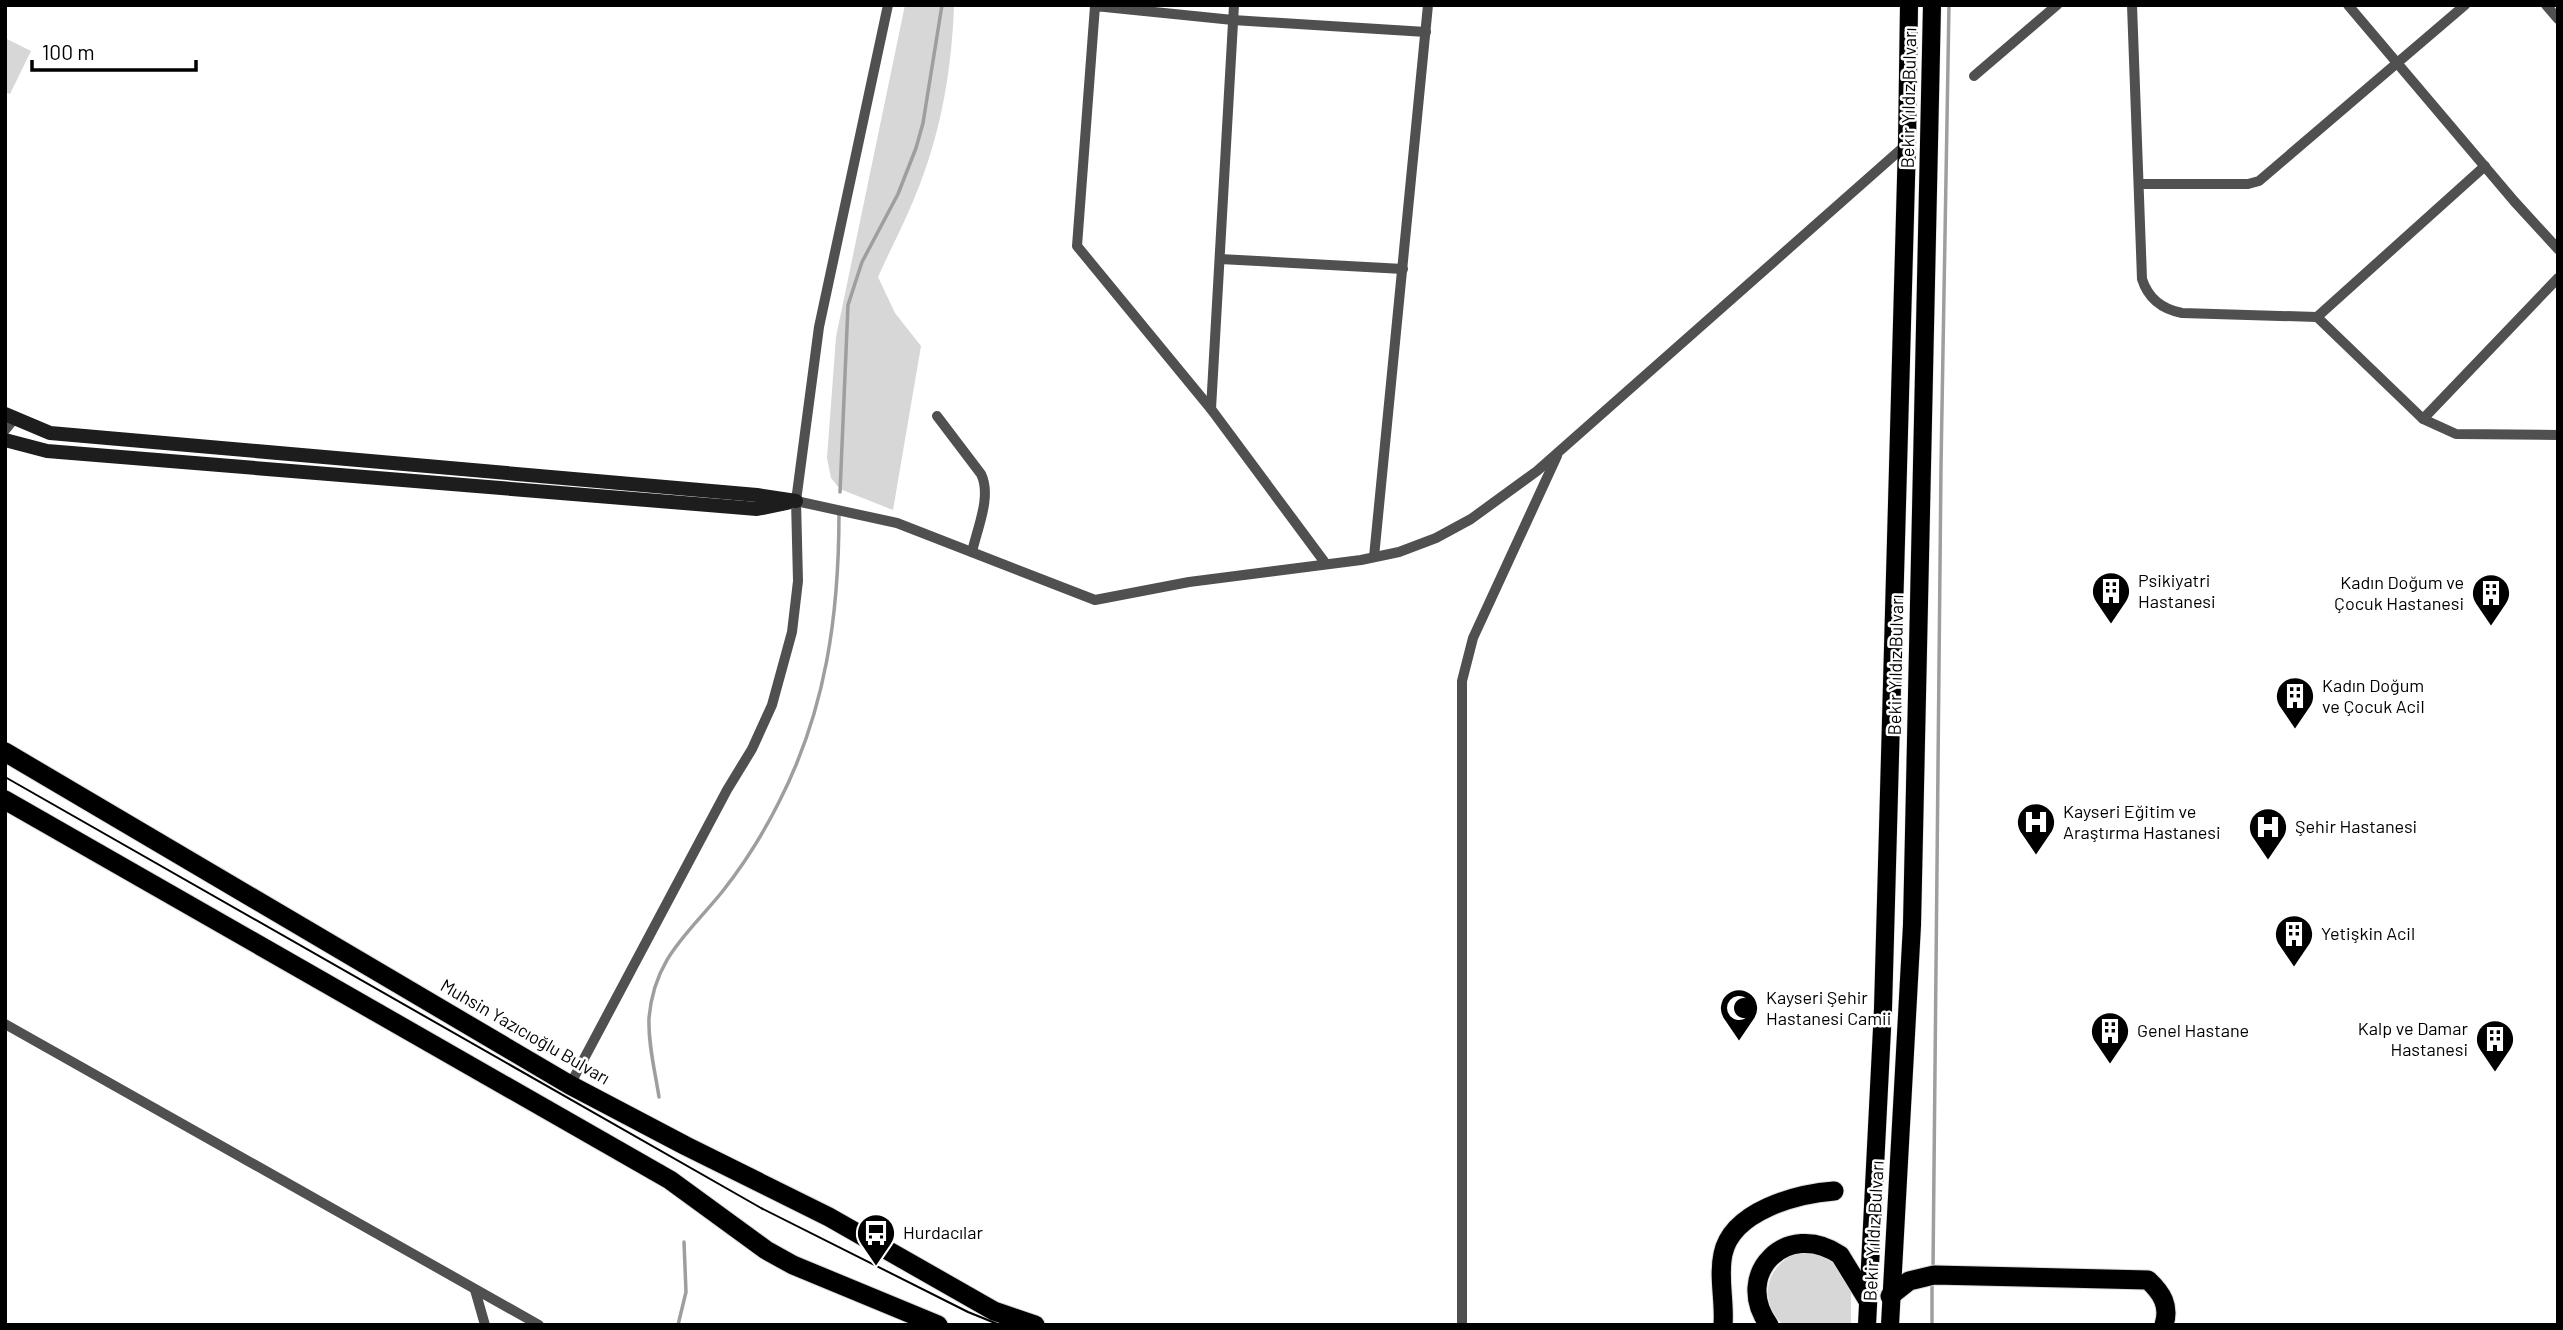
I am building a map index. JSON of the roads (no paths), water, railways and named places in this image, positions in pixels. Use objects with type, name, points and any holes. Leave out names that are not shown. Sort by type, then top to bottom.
[{"type":"highway","name":"Muhsin Yazıcıoğlu Bulvarı","points":[[5,752],[570,1085],[829,1217],[995,1311],[1035,1325]]},
{"type":"highway","points":[[5,800],[670,1180],[766,1250],[793,1265],[938,1325]]},
{"type":"highway","points":[[1725,1321],[1722,1261],[1725,1246],[1736,1228],[1780,1202],[1834,1191]]},
{"type":"highway","points":[[1769,1325],[1760,1309],[1758,1285],[1768,1259],[1787,1245],[1810,1243],[1833,1250],[1840,1255],[1867,1299]]},
{"type":"highway","points":[[1891,1296],[1909,1281],[1934,1275],[2148,1280],[2163,1297],[2166,1308],[2164,1325]]},
{"type":"main road","name":"Bekir Yıldız Bulvarı","points":[[1867,1325],[1883,1009],[1908,143],[1909,5]]},
{"type":"main road","name":"Bekir Yıldız Bulvarı","points":[[1891,1325],[1912,925],[1932,5]]},
{"type":"street","points":[[570,1085],[752,749],[772,705],[786,658],[798,581],[796,501],[819,327],[888,5]]},
{"type":"street","points":[[1211,409],[1234,5]]},
{"type":"street","points":[[1374,557],[1428,5]]},
{"type":"street","points":[[1974,76],[2057,5]]},
{"type":"street","points":[[2132,5],[2142,279],[2151,297],[2162,306],[2182,313],[2317,317],[2423,419],[2456,434],[2558,435]]},
{"type":"street","points":[[2348,5],[2558,249]]},
{"type":"street","points":[[2139,184],[2248,184],[2259,181],[2465,5]]},
{"type":"street","points":[[2546,5],[2558,19]]},
{"type":"street","points":[[1326,564],[1211,409],[1077,246],[1095,6],[1233,20],[1426,32]]},
{"type":"street","points":[[8,421],[51,433],[757,495],[796,501],[897,523],[1095,600],[1189,582],[1374,557],[1418,545],[1454,529],[1513,490],[1560,451],[1908,143]]},
{"type":"street","points":[[2317,317],[2485,166]]},
{"type":"street","points":[[1220,259],[1402,269]]},
{"type":"street","points":[[2423,419],[2558,278]]},
{"type":"street","points":[[937,416],[981,474],[985,484],[972,552]]},
{"type":"street","points":[[5,440],[47,451],[743,508],[757,509],[796,501]]},
{"type":"street","points":[[1462,1325],[1462,681],[1473,638],[1560,451]]},
{"type":"street","points":[[5,1024],[534,1324]]},
{"type":"street","points":[[475,1290],[486,1324]]},
{"type":"waterway","points":[[840,492],[848,305],[862,262],[898,194],[916,148],[923,123],[942,5]]},
{"type":"waterway","points":[[1933,1270],[1941,466],[1949,5]]},
{"type":"waterway","points":[[659,1097],[649,1028],[652,997],[665,963],[675,948],[722,892],[753,848],[773,814],[795,767],[819,697],[827,661],[836,588],[839,513]]},
{"type":"waterway","points":[[678,1325],[686,1292],[684,1242]]},
{"type":"waterway","points":[[1932,1281],[1932,1325]]},
{"type":"tram line","points":[[5,777],[761,1208],[968,1312],[1000,1325]]},
{"type":"place","name":"Psikiyatri Hastanesi","points":[[2111,625]]},
{"type":"place","name":"Kadın Doğum ve Çocuk Hastanesi","points":[[2491,627]]},
{"type":"place","name":"Kadın Doğum ve Çocuk Acil","points":[[2295,730]]},
{"type":"place","name":"Kayseri Eğitim ve Araştırma Hastanesi","points":[[2036,856]]},
{"type":"place","name":"Şehir Hastanesi","points":[[2268,861]]},
{"type":"place","name":"Yetişkin Acil","points":[[2294,968]]},
{"type":"place","name":"Kayseri Şehir Hastanesi Camii","points":[[1739,1042]]},
{"type":"place","name":"Genel Hastane","points":[[2110,1065]]},
{"type":"place","name":"Kalp ve Damar Hastanesi","points":[[2495,1073]]},
{"type":"place","name":"Hurdacılar","points":[[876,1267]]}]
